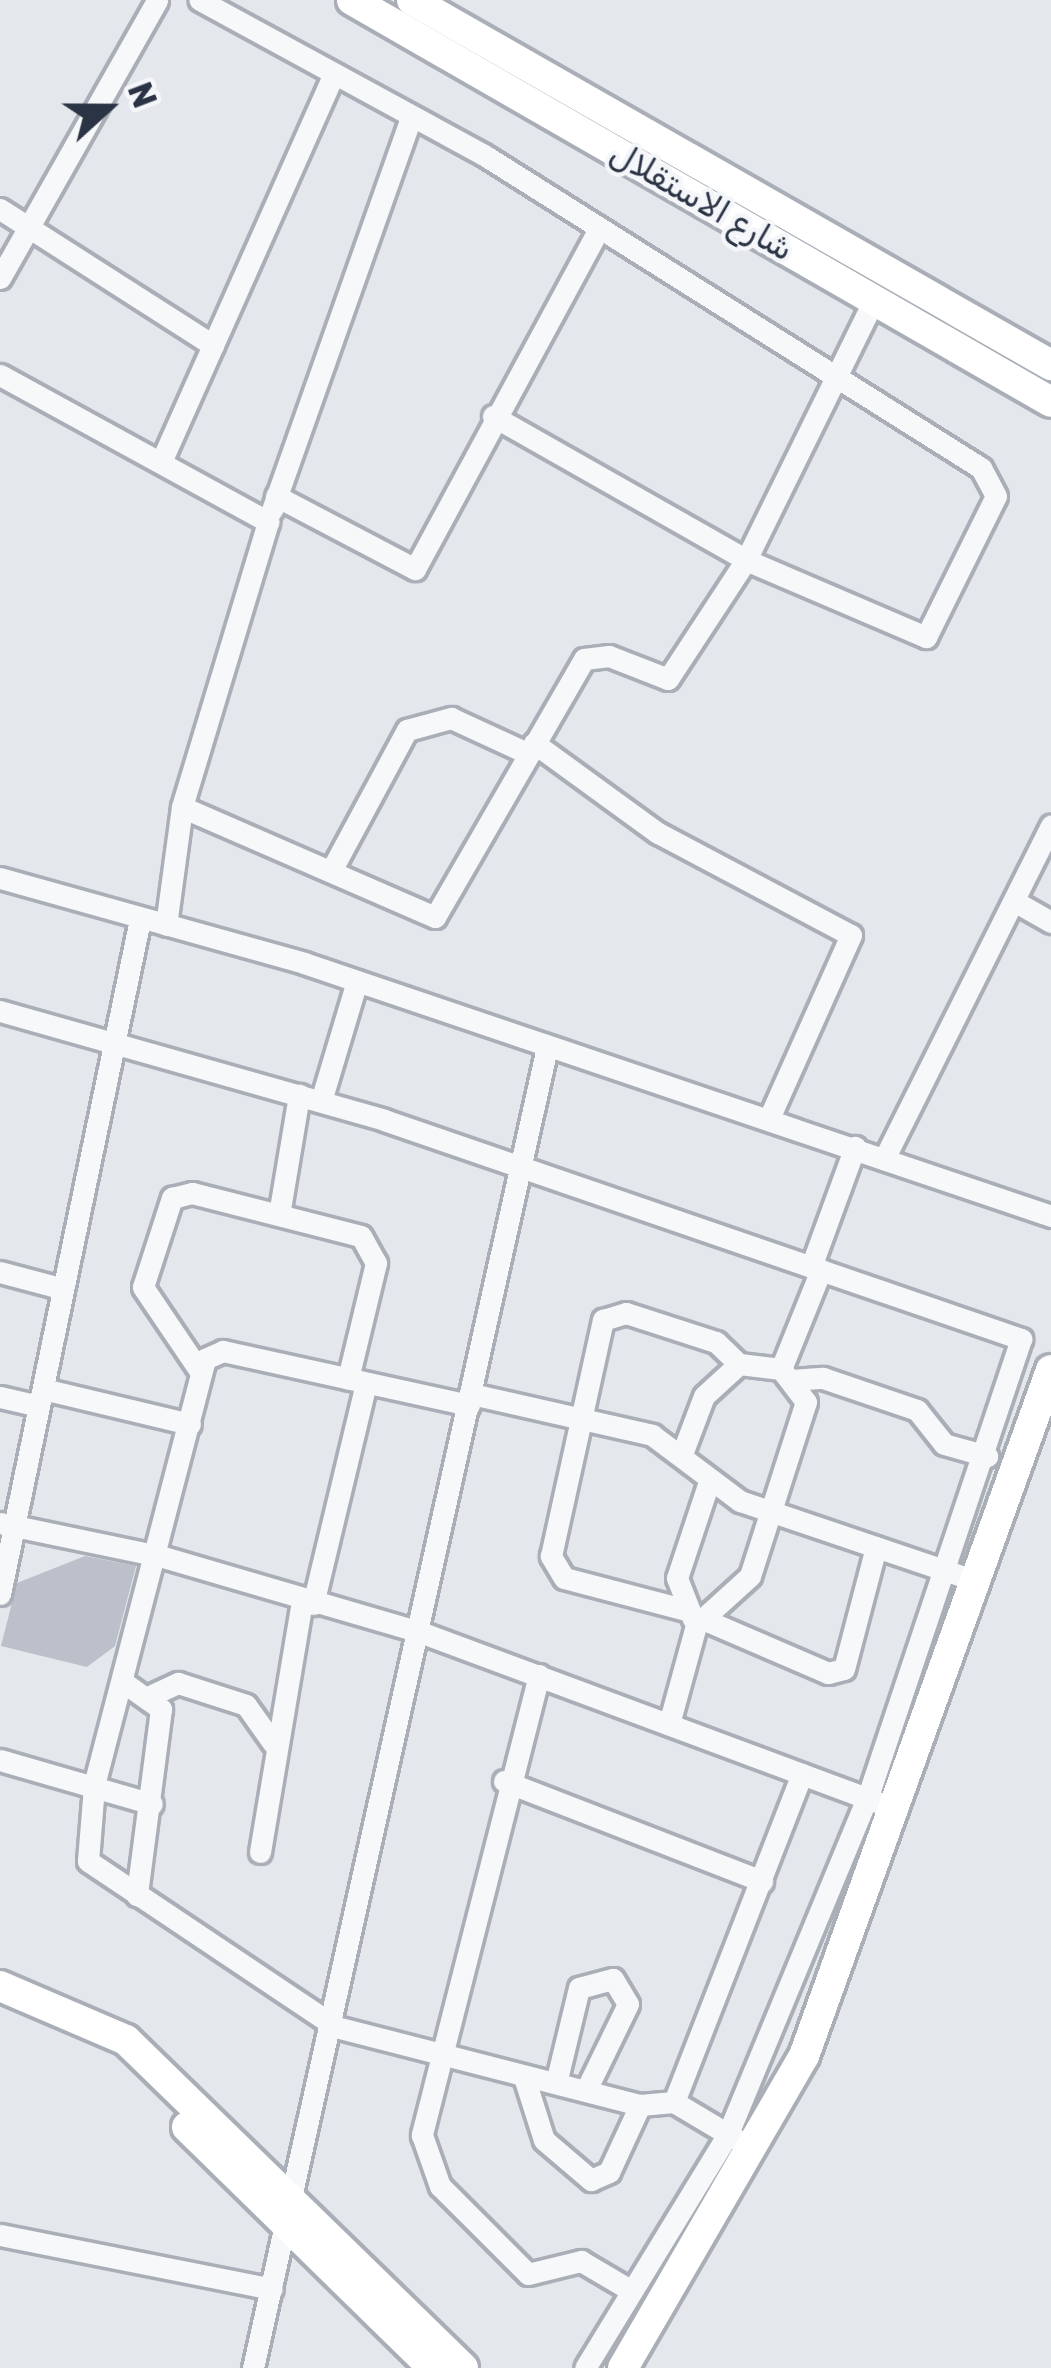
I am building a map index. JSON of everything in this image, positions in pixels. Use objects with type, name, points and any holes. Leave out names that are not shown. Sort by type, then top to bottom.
[{"type":"street","points":[[0,278],[157,0]]},
{"type":"street","points":[[200,0],[332,78],[411,118],[981,468],[995,515],[926,637],[746,560],[494,416]]},
{"type":"street","name":"شارع الاستقلال","points":[[352,0],[1051,402]]},
{"type":"street","name":"شارع الاستقلال","points":[[412,0],[1051,365]]},
{"type":"street","points":[[161,463],[332,78]]},
{"type":"street","points":[[166,925],[182,807],[268,521],[411,118]]},
{"type":"street","points":[[0,209],[213,345]]},
{"type":"street","points":[[276,496],[409,572],[597,233]]},
{"type":"street","points":[[182,807],[435,917],[531,748],[591,655],[674,675],[746,560],[874,299]]},
{"type":"street","points":[[0,375],[268,521]]},
{"type":"street","points":[[332,869],[407,730],[451,718],[531,748],[658,833],[851,935],[769,1118]]},
{"type":"street","points":[[884,1159],[1051,826]]},
{"type":"street","points":[[0,878],[357,981],[1051,1216]]},
{"type":"street","points":[[1014,901],[1051,922]]},
{"type":"street","points":[[0,1594],[6,1525],[41,1397],[56,1287],[140,919]]},
{"type":"street","points":[[322,1101],[357,981]]},
{"type":"street","points":[[0,1011],[322,1101],[1021,1339],[987,1456],[962,1576]]},
{"type":"street","points":[[253,2368],[336,2027],[547,1047]]},
{"type":"street","points":[[279,1215],[299,1095]]},
{"type":"street","points":[[697,1618],[745,1586],[807,1413],[786,1375],[855,1148]]},
{"type":"street","points":[[201,1373],[143,1287],[172,1198],[192,1192],[361,1236],[376,1263],[357,1381],[273,1743],[260,1852]]},
{"type":"street","points":[[0,1272],[56,1287]]},
{"type":"street","points":[[876,1547],[844,1669],[828,1673],[697,1618],[564,1578],[551,1556],[579,1418],[614,1314],[716,1342],[739,1364],[823,1378],[916,1410],[944,1444],[987,1456]]},
{"type":"street","points":[[741,2142],[674,2102],[640,2105],[336,2027],[88,1861],[94,1786],[160,1556],[201,1373],[223,1351],[357,1381],[579,1418],[682,1454],[709,1483],[771,1511],[962,1576]]},
{"type":"street","points":[[682,1454],[704,1396],[739,1364]]},
{"type":"street","points":[[585,2368],[632,2291],[804,2056],[881,1803],[962,1576],[1051,1370]]},
{"type":"street","points":[[0,1397],[41,1397],[190,1424]]},
{"type":"street","points":[[669,1724],[697,1618],[677,1578],[709,1483]]},
{"type":"street","points":[[6,1525],[160,1556],[419,1633],[881,1803]]},
{"type":"street","points":[[539,1675],[504,1781],[422,2135],[440,2186],[537,2279],[581,2261],[632,2291]]},
{"type":"street","points":[[123,1682],[152,1695],[178,1683],[246,1705],[273,1743]]},
{"type":"street","points":[[137,1894],[163,1737],[152,1695]]},
{"type":"street","points":[[0,1760],[152,1804]]},
{"type":"street","points":[[674,2102],[802,1774]]},
{"type":"street","points":[[504,1781],[762,1881]]},
{"type":"street","points":[[556,2084],[579,1988],[613,1979],[628,2004],[586,2090]]},
{"type":"street","points":[[0,1986],[126,2040],[433,2368]]},
{"type":"street","points":[[0,2008],[120,2057],[288,2216],[463,2368]]},
{"type":"street","points":[[524,2077],[544,2140],[591,2180],[609,2172],[640,2105]]},
{"type":"street","points":[[623,2368],[741,2142]]},
{"type":"street","points":[[0,2235],[272,2289]]},
{"type":"building","points":[[85,1556],[136,1566],[115,1646],[87,1667],[1,1646],[17,1583]]}]
